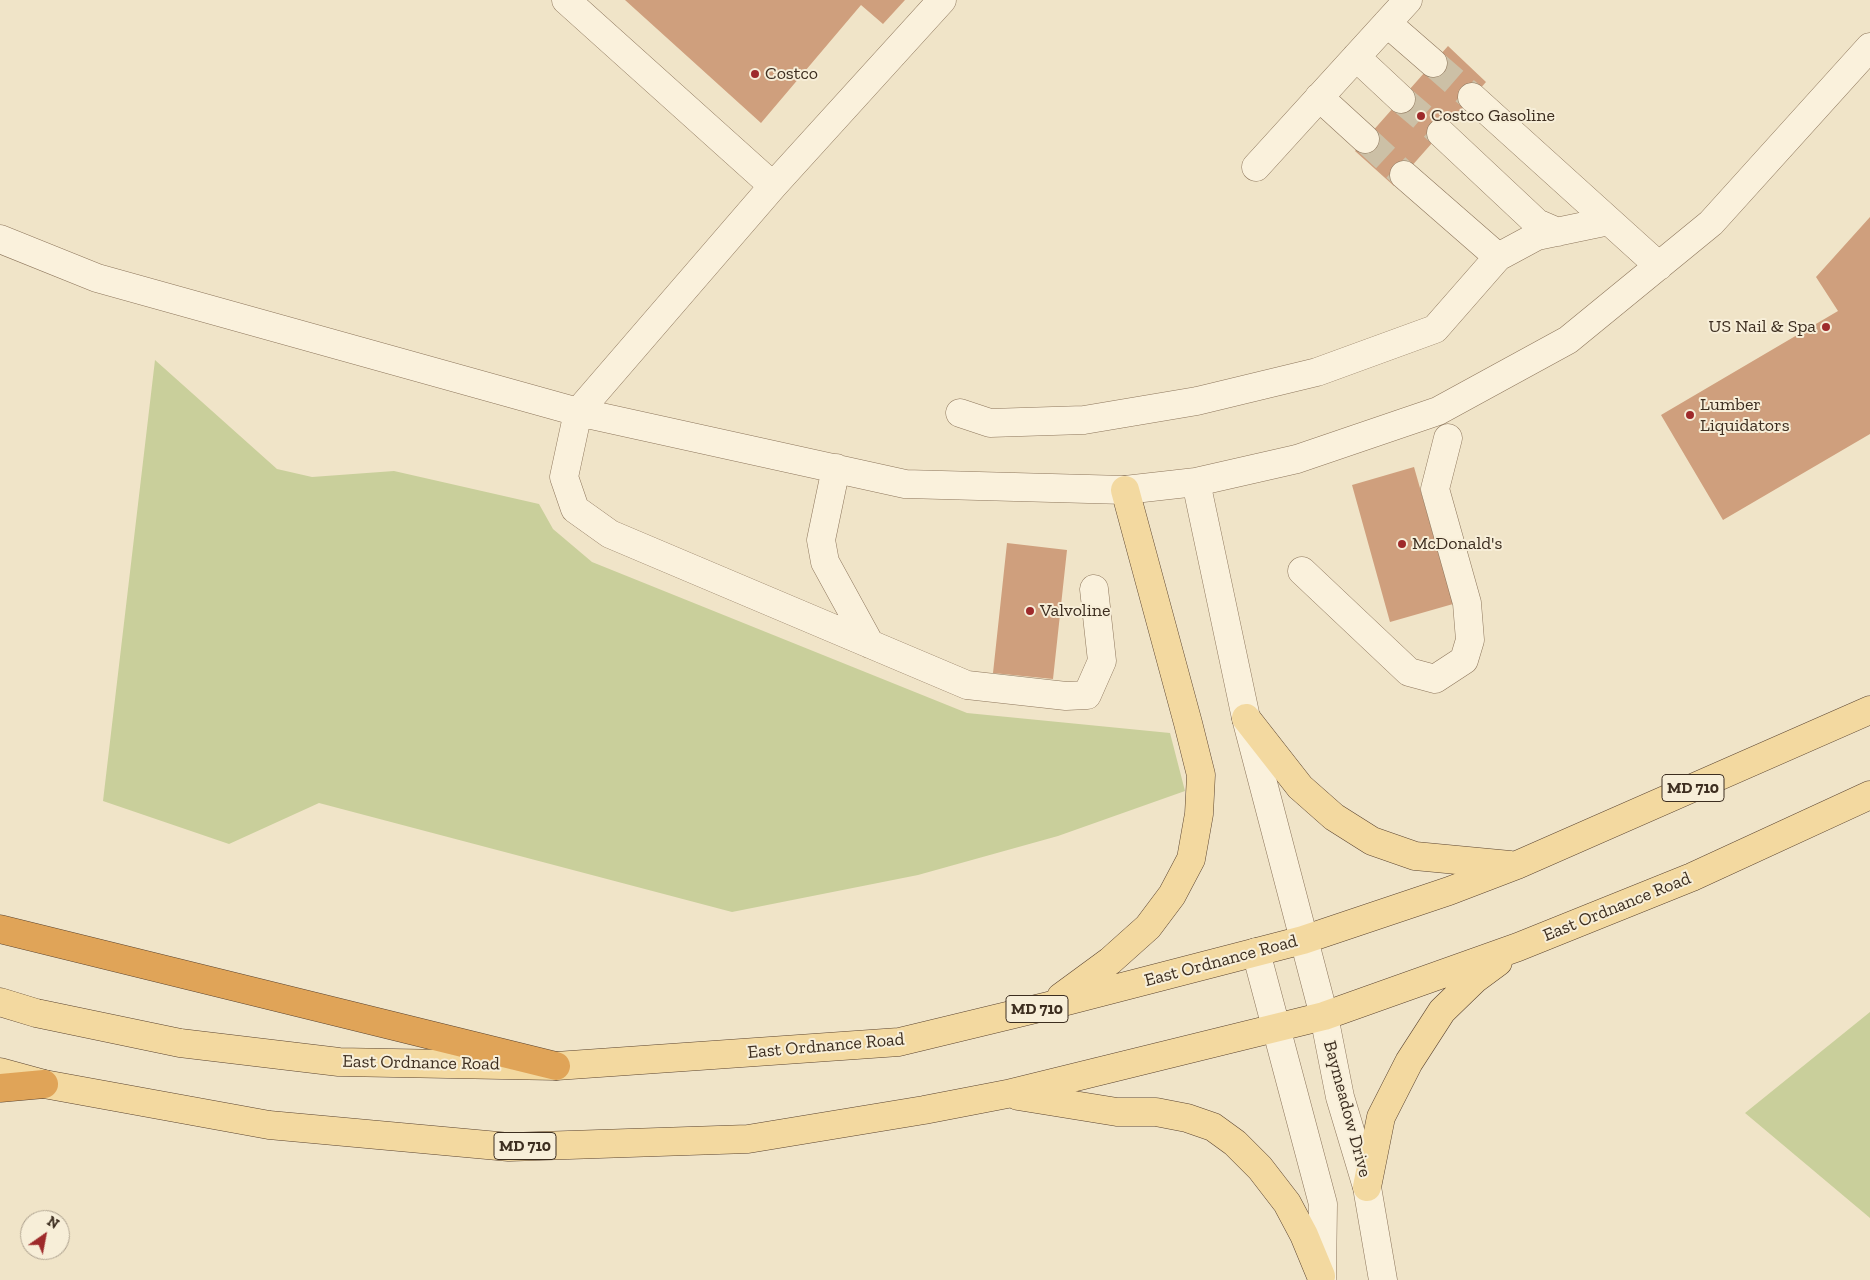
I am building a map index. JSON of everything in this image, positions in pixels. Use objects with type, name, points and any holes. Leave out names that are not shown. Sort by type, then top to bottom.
[{"type":"highway","points":[[0,929],[556,1066]]},
{"type":"highway","points":[[0,1088],[44,1084]]},
{"type":"main road","points":[[1048,1006],[1110,961],[1148,927],[1172,895],[1191,858],[1199,814],[1201,775],[1125,490]]},
{"type":"main road","name":"East Ordnance Road","points":[[0,1002],[36,1013],[180,1043],[339,1062],[556,1066],[898,1042],[1048,1006],[1303,940],[1449,891],[1517,865],[1870,710]]},
{"type":"main road","points":[[1246,718],[1300,787],[1334,817],[1372,841],[1415,856],[1517,865]]},
{"type":"main road","name":"East Ordnance Road","points":[[0,1072],[44,1084],[269,1125],[510,1147],[748,1139],[924,1110],[1007,1094],[1324,1016],[1518,947],[1692,877],[1870,794]]},
{"type":"main road","points":[[1367,1187],[1381,1116],[1409,1062],[1442,1011],[1475,979],[1518,947]]},
{"type":"main road","points":[[1007,1094],[1118,1112],[1156,1112],[1187,1118],[1213,1127],[1235,1143],[1254,1162],[1287,1203],[1304,1235],[1322,1278]]},
{"type":"street","points":[[566,0],[773,186]]},
{"type":"street","points":[[942,0],[773,186],[578,412],[564,477],[574,509],[610,534],[967,685],[1066,696],[1087,695],[1102,661],[1094,589]]},
{"type":"street","points":[[1256,166],[1408,0]]},
{"type":"street","points":[[1387,23],[1433,62]]},
{"type":"street","points":[[0,240],[97,278],[578,412],[905,484],[1125,490],[1196,482],[1297,459],[1438,411],[1568,340],[1710,223],[1870,47]]},
{"type":"street","points":[[1356,57],[1401,99]]},
{"type":"street","points":[[1319,97],[1365,139]]},
{"type":"street","points":[[1472,97],[1658,266]]},
{"type":"street","points":[[1441,133],[1537,223],[1558,232]]},
{"type":"street","points":[[1404,175],[1498,256]]},
{"type":"street","points":[[960,413],[990,423],[1084,420],[1197,401],[1317,372],[1435,329],[1498,256],[1537,236],[1609,221]]},
{"type":"street","points":[[1302,571],[1409,672],[1435,679],[1464,660],[1470,640],[1466,603],[1435,489],[1448,438]]},
{"type":"street","points":[[836,468],[820,540],[825,562],[870,644]]},
{"type":"street","name":"Baymeadow Drive","points":[[1196,482],[1246,718],[1324,1016],[1340,1097],[1367,1187],[1383,1280]]},
{"type":"street","points":[[1256,952],[1323,1204],[1322,1278]]},
{"type":"green space","points":[[155,360],[277,469],[312,477],[394,471],[539,504],[553,529],[592,562],[967,713],[1170,733],[1185,791],[1058,836],[918,875],[732,912],[319,803],[229,844],[103,801]]},
{"type":"green space","points":[[1870,1012],[1870,1218],[1745,1113]]},
{"type":"building","name":"Costco","points":[[625,0],[905,0],[883,24],[861,5],[761,123]]},
{"type":"building","name":"Costco Gasoline","points":[[1448,46],[1486,82],[1394,186],[1355,151]]},
{"type":"building","points":[[1870,217],[1870,434],[1723,520],[1661,415],[1838,311],[1816,277]]},
{"type":"building","name":"McDonald's","points":[[1414,467],[1453,604],[1390,622],[1352,485]]},
{"type":"building","name":"Valvoline","points":[[1007,543],[1067,550],[1053,679],[993,673]]},
{"type":"tunnel","points":[[1433,63],[1472,97]]},
{"type":"tunnel","points":[[1401,99],[1441,133]]},
{"type":"tunnel","points":[[1365,139],[1404,175]]},
{"type":"place","name":"Costco","points":[[755,74]]},
{"type":"place","name":"Costco Gasoline","points":[[1421,116]]},
{"type":"place","name":"US Nail & Spa","points":[[1826,327]]},
{"type":"place","name":"Lumber Liquidators","points":[[1690,415]]},
{"type":"place","name":"McDonald's","points":[[1402,544]]},
{"type":"place","name":"Valvoline","points":[[1030,611]]}]
